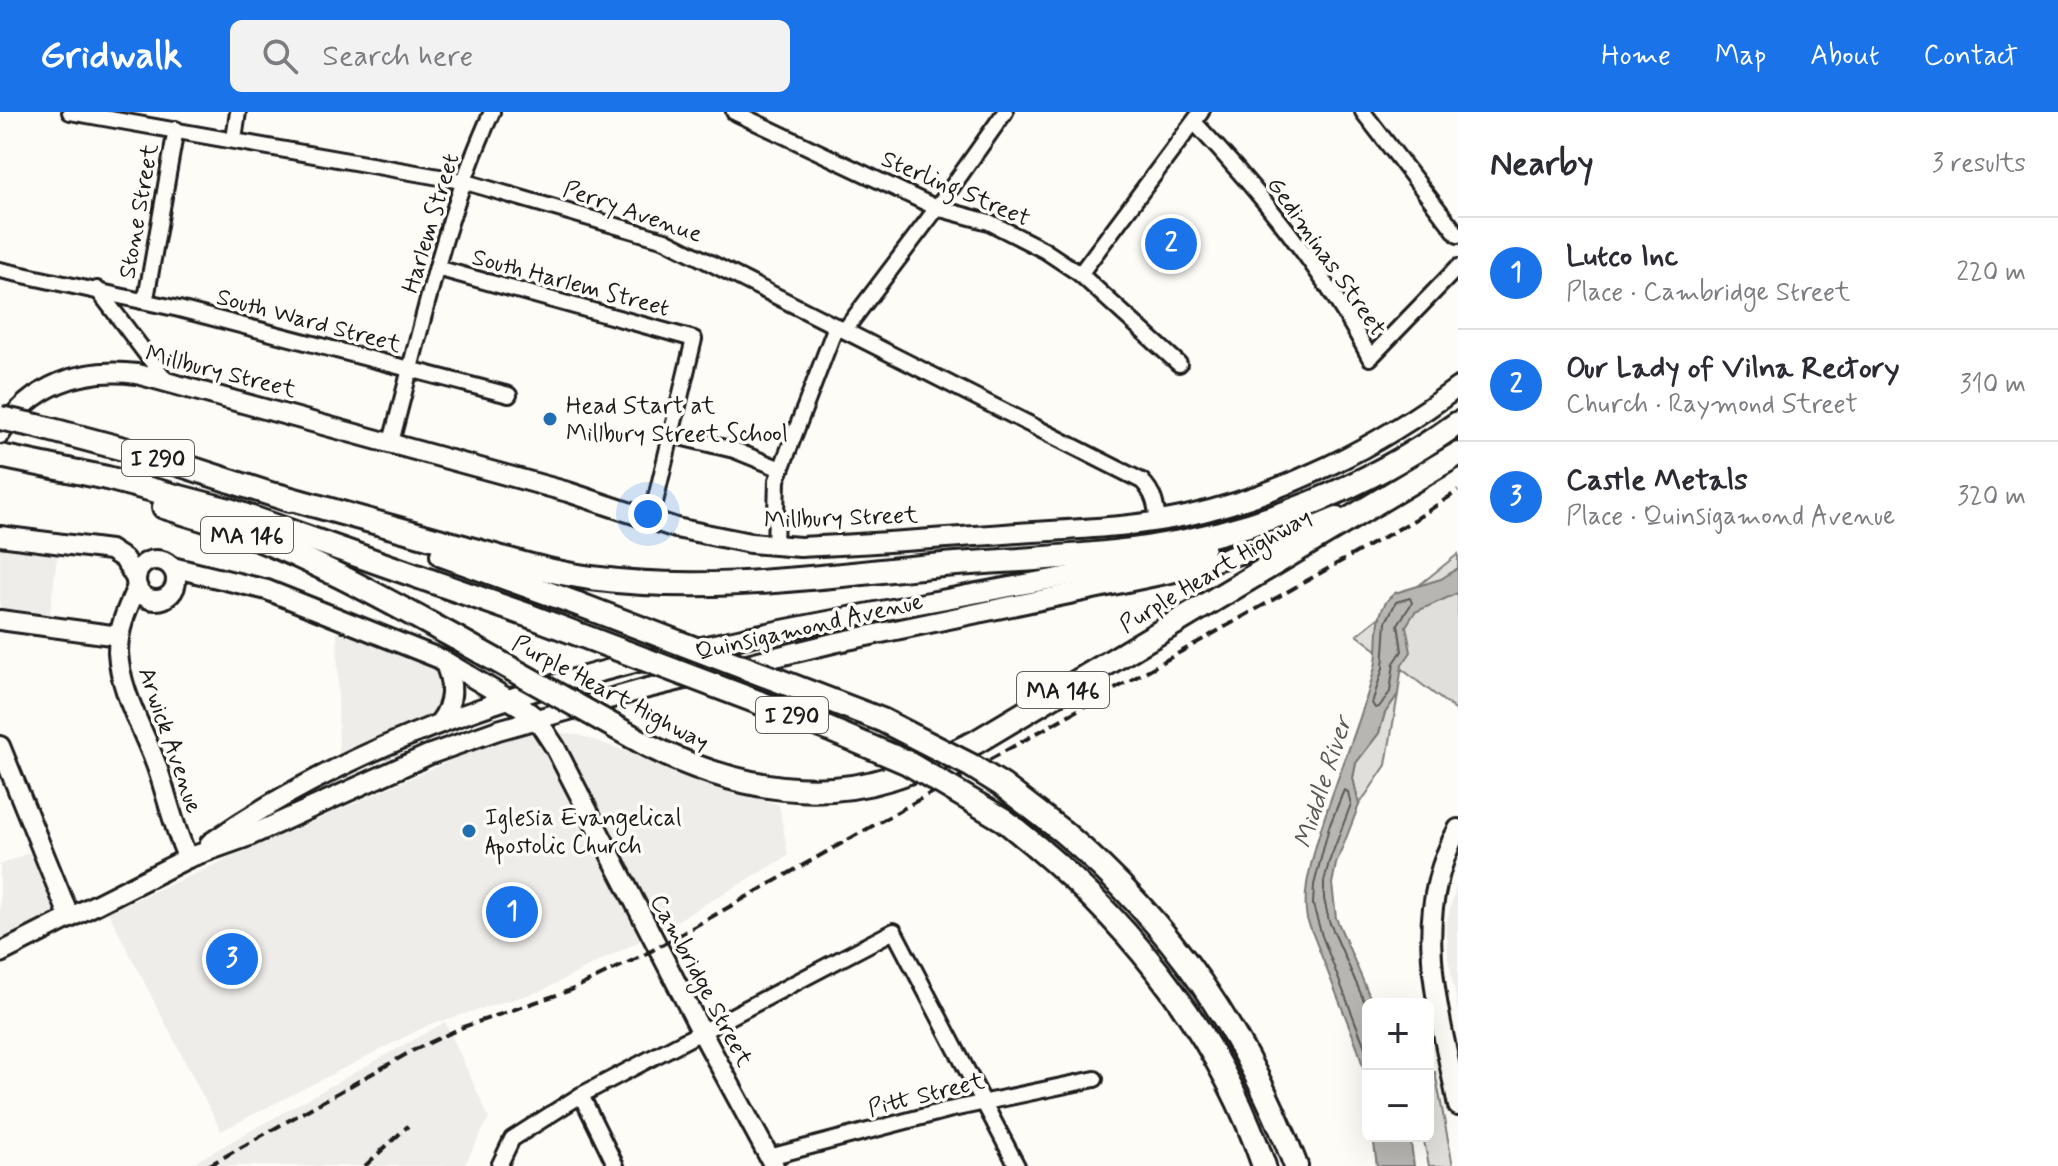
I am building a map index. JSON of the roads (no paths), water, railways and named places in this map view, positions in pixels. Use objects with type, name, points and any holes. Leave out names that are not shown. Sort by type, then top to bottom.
[{"type":"highway","name":"I 290","points":[[0,418],[169,461],[277,495],[578,604],[882,720],[970,765],[1002,785],[1063,832],[1126,888],[1192,967],[1227,1019],[1253,1066],[1296,1166]]},
{"type":"highway","name":"Purple Heart Highway","points":[[277,495],[542,569],[639,584],[767,583],[1120,551],[1178,542],[1271,518],[1321,500],[1366,479],[1458,423]]},
{"type":"highway","name":"I 290","points":[[0,456],[107,478],[229,510],[530,616],[892,756],[972,800],[1073,877],[1131,936],[1157,968],[1216,1059],[1245,1114],[1264,1166]]},
{"type":"highway","name":"Purple Heart Highway","points":[[26,462],[239,531],[341,576],[649,746],[710,773],[770,788],[820,790],[890,778],[976,742],[1452,458]]},
{"type":"main road","name":"Millbury Street","points":[[0,434],[29,401],[48,387],[70,377],[109,371],[165,379],[568,492],[701,535],[775,546],[837,545],[1158,521],[1239,501],[1311,473],[1386,434],[1458,387]]},
{"type":"main road","name":"Quinsigamond Avenue","points":[[0,953],[188,858],[247,837],[428,755],[536,718],[818,646],[1133,582],[1221,560],[1267,546],[1328,521],[1452,458]]},
{"type":"main road","name":"Quinsigamond Avenue","points":[[188,858],[240,821],[282,797],[440,722],[509,698],[699,647],[1159,559],[1242,535],[1271,518]]},
{"type":"main road","points":[[0,536],[110,550],[124,559],[145,597],[157,600]]},
{"type":"main road","points":[[0,620],[119,636],[138,615],[157,600],[166,598],[174,589],[177,579],[172,567],[162,560],[151,560],[141,566],[136,583]]},
{"type":"main road","name":"Cambridge Street","points":[[172,567],[267,590],[443,660],[509,698],[536,718],[555,747],[772,1162]]},
{"type":"main road","points":[[174,589],[223,579]]},
{"type":"main road","name":"Arwick Avenue","points":[[136,583],[119,636],[124,684],[152,753],[188,858]]},
{"type":"main road","points":[[440,722],[448,709],[452,688],[443,660]]},
{"type":"main road","points":[[0,746],[70,918]]},
{"type":"main road","points":[[1458,829],[1435,883],[1430,927],[1433,972],[1458,1106]]},
{"type":"street","name":"Perry Avenue","points":[[70,112],[462,181],[665,240],[1142,481],[1155,499],[1158,521]]},
{"type":"street","points":[[234,139],[238,112]]},
{"type":"street","name":"Harlem Street","points":[[391,442],[462,181],[492,112]]},
{"type":"street","name":"Sterling Street","points":[[734,112],[937,208],[989,222],[1044,250],[1080,274],[1179,364]]},
{"type":"street","points":[[775,546],[777,480],[840,328],[937,208],[1005,112]]},
{"type":"street","points":[[1363,112],[1458,235]]},
{"type":"street","points":[[1080,274],[1198,117]]},
{"type":"street","name":"Gediminas Street","points":[[1198,117],[1329,291],[1370,358],[1458,267]]},
{"type":"street","name":"Stone Street","points":[[142,301],[147,293],[176,129]]},
{"type":"street","name":"South Harlem Street","points":[[437,268],[694,339],[671,435]]},
{"type":"street","name":"South Ward Street","points":[[0,270],[97,289],[509,395]]},
{"type":"street","points":[[97,289],[165,379]]},
{"type":"street","points":[[651,519],[671,435],[734,450],[781,469]]},
{"type":"street","points":[[499,1166],[512,1139],[581,1095],[894,931],[1017,1166]]},
{"type":"street","name":"Pitt Street","points":[[772,1162],[982,1102],[1095,1079]]},
{"type":"street","points":[[581,1095],[616,1166]]},
{"type":"water","points":[[1458,568],[1458,593],[1415,612],[1406,626],[1411,652],[1402,665],[1398,694],[1385,713],[1379,733],[1356,763],[1353,778],[1359,805],[1336,864],[1332,884],[1336,918],[1370,998],[1362,998],[1362,1063],[1307,919],[1308,878],[1321,830],[1369,690],[1377,658],[1378,627],[1383,608],[1395,593],[1441,579]]},
{"type":"water","points":[[1374,1142],[1411,1142],[1414,1166],[1377,1166]]},
{"type":"railway","points":[[208,1166],[412,1051],[463,1027],[571,990],[644,955],[1416,519],[1458,491]]},
{"type":"railway","points":[[365,1166],[408,1126]]},
{"type":"place","name":"Our Lady of Vilna Rectory","points":[[1171,244]]},
{"type":"place","name":"Head Start at Millbury Street School","points":[[550,419]]},
{"type":"place","name":"Iglesia Evangelical Apostolic Church","points":[[469,831]]},
{"type":"place","name":"Lutco Inc","points":[[512,912]]},
{"type":"place","name":"Castle Metals","points":[[232,959]]},
{"type":"water label","name":"Middle River","points":[[1322,782]]}]
